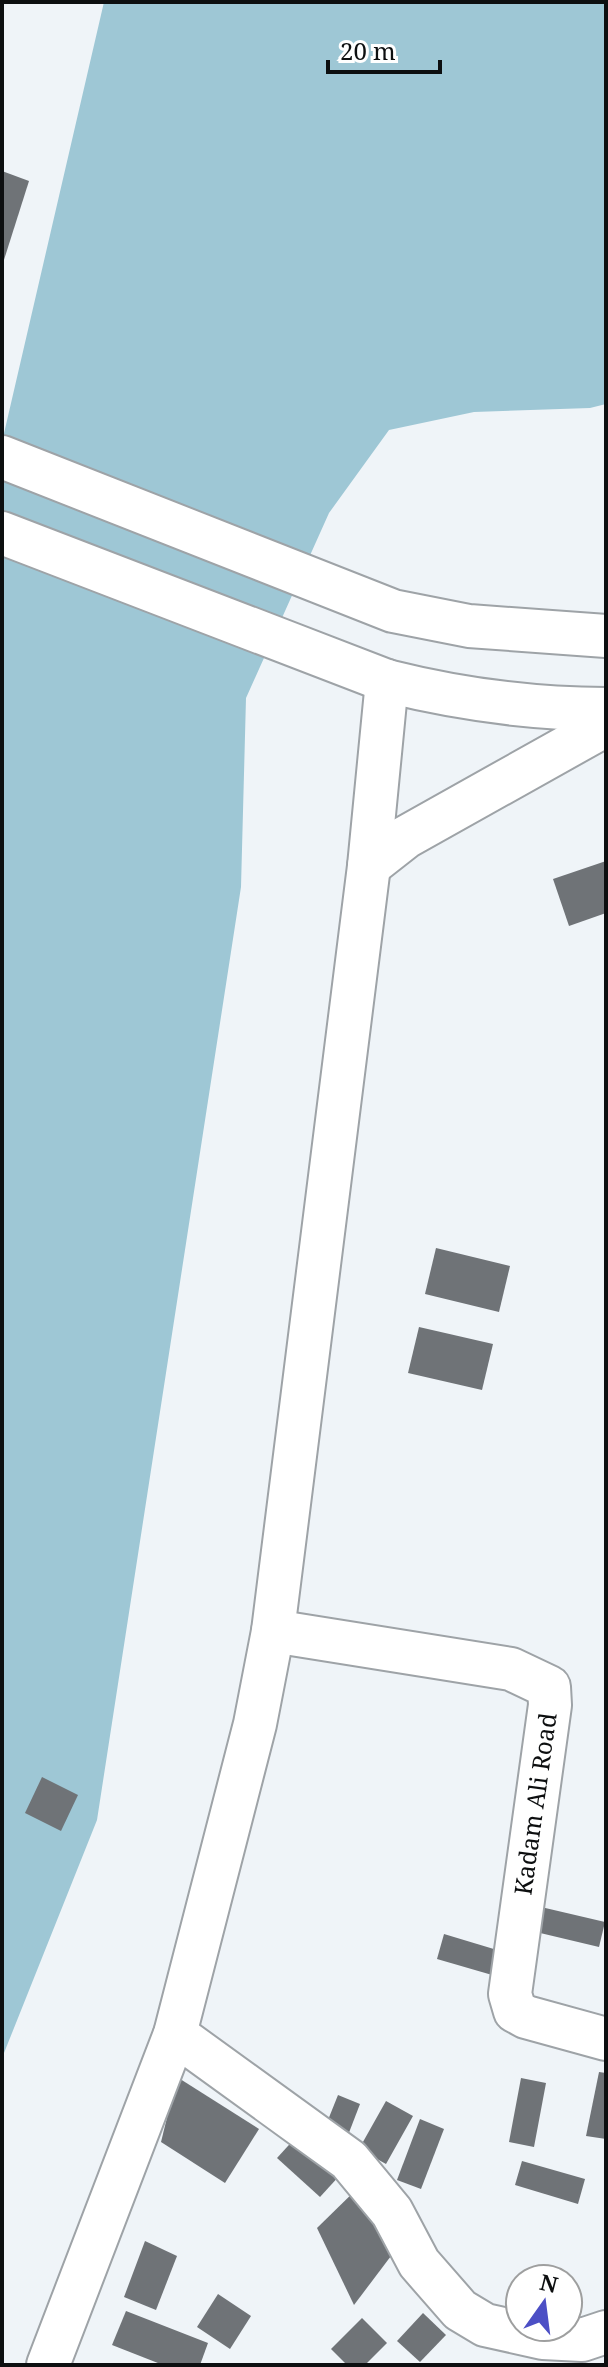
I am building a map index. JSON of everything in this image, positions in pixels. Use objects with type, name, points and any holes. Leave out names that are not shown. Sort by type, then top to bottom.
[{"type":"street","points":[[2,457],[393,611],[469,626],[606,636]]},
{"type":"street","points":[[2,533],[371,675],[442,695],[562,709],[606,709]]},
{"type":"street","points":[[48,2365],[175,2034],[255,1724],[273,1631],[369,866],[371,675]]},
{"type":"street","points":[[369,866],[406,837],[606,725]]},
{"type":"street","name":"Kadam Ali Road","points":[[273,1631],[511,1669],[549,1687],[550,1705],[510,1994],[515,2011],[526,2017],[606,2039]]},
{"type":"street","points":[[175,2034],[349,2160],[392,2212],[419,2263],[460,2310],[485,2325],[543,2338],[582,2340],[606,2332]]},
{"type":"water","points":[[104,2],[606,2],[606,404],[590,408],[474,412],[389,430],[329,513],[246,698],[241,887],[97,1820],[2,2058],[2,442]]},
{"type":"building","points":[[2,171],[29,181],[3,263],[2,263]]},
{"type":"building","points":[[606,861],[606,913],[569,926],[553,879]]},
{"type":"building","points":[[436,1248],[510,1266],[499,1312],[425,1294]]},
{"type":"building","points":[[419,1327],[493,1344],[482,1390],[408,1373]]},
{"type":"building","points":[[42,1777],[78,1795],[61,1831],[25,1813]]},
{"type":"building","points":[[541,1907],[605,1922],[599,1947],[536,1932]]},
{"type":"building","points":[[444,1934],[507,1953],[499,1977],[437,1959]]},
{"type":"building","points":[[599,2072],[606,2073],[606,2139],[586,2136]]},
{"type":"building","points":[[177,2077],[259,2129],[225,2183],[161,2142]]},
{"type":"building","points":[[521,2078],[546,2083],[534,2147],[509,2142]]},
{"type":"building","points":[[338,2095],[360,2104],[345,2143],[322,2135]]},
{"type":"building","points":[[386,2101],[413,2116],[386,2164],[359,2149]]},
{"type":"building","points":[[420,2119],[444,2129],[421,2189],[397,2180]]},
{"type":"building","points":[[298,2135],[341,2174],[320,2197],[277,2158]]},
{"type":"building","points":[[522,2161],[585,2179],[578,2204],[515,2185]]},
{"type":"building","points":[[363,2183],[394,2252],[354,2305],[317,2228]]},
{"type":"building","points":[[145,2241],[177,2256],[156,2310],[124,2297]]},
{"type":"building","points":[[218,2294],[251,2316],[230,2349],[197,2327]]},
{"type":"building","points":[[126,2311],[208,2343],[200,2365],[163,2365],[112,2345]]},
{"type":"building","points":[[423,2313],[446,2335],[420,2362],[397,2341]]},
{"type":"building","points":[[362,2318],[387,2343],[365,2365],[347,2365],[331,2349]]}]
